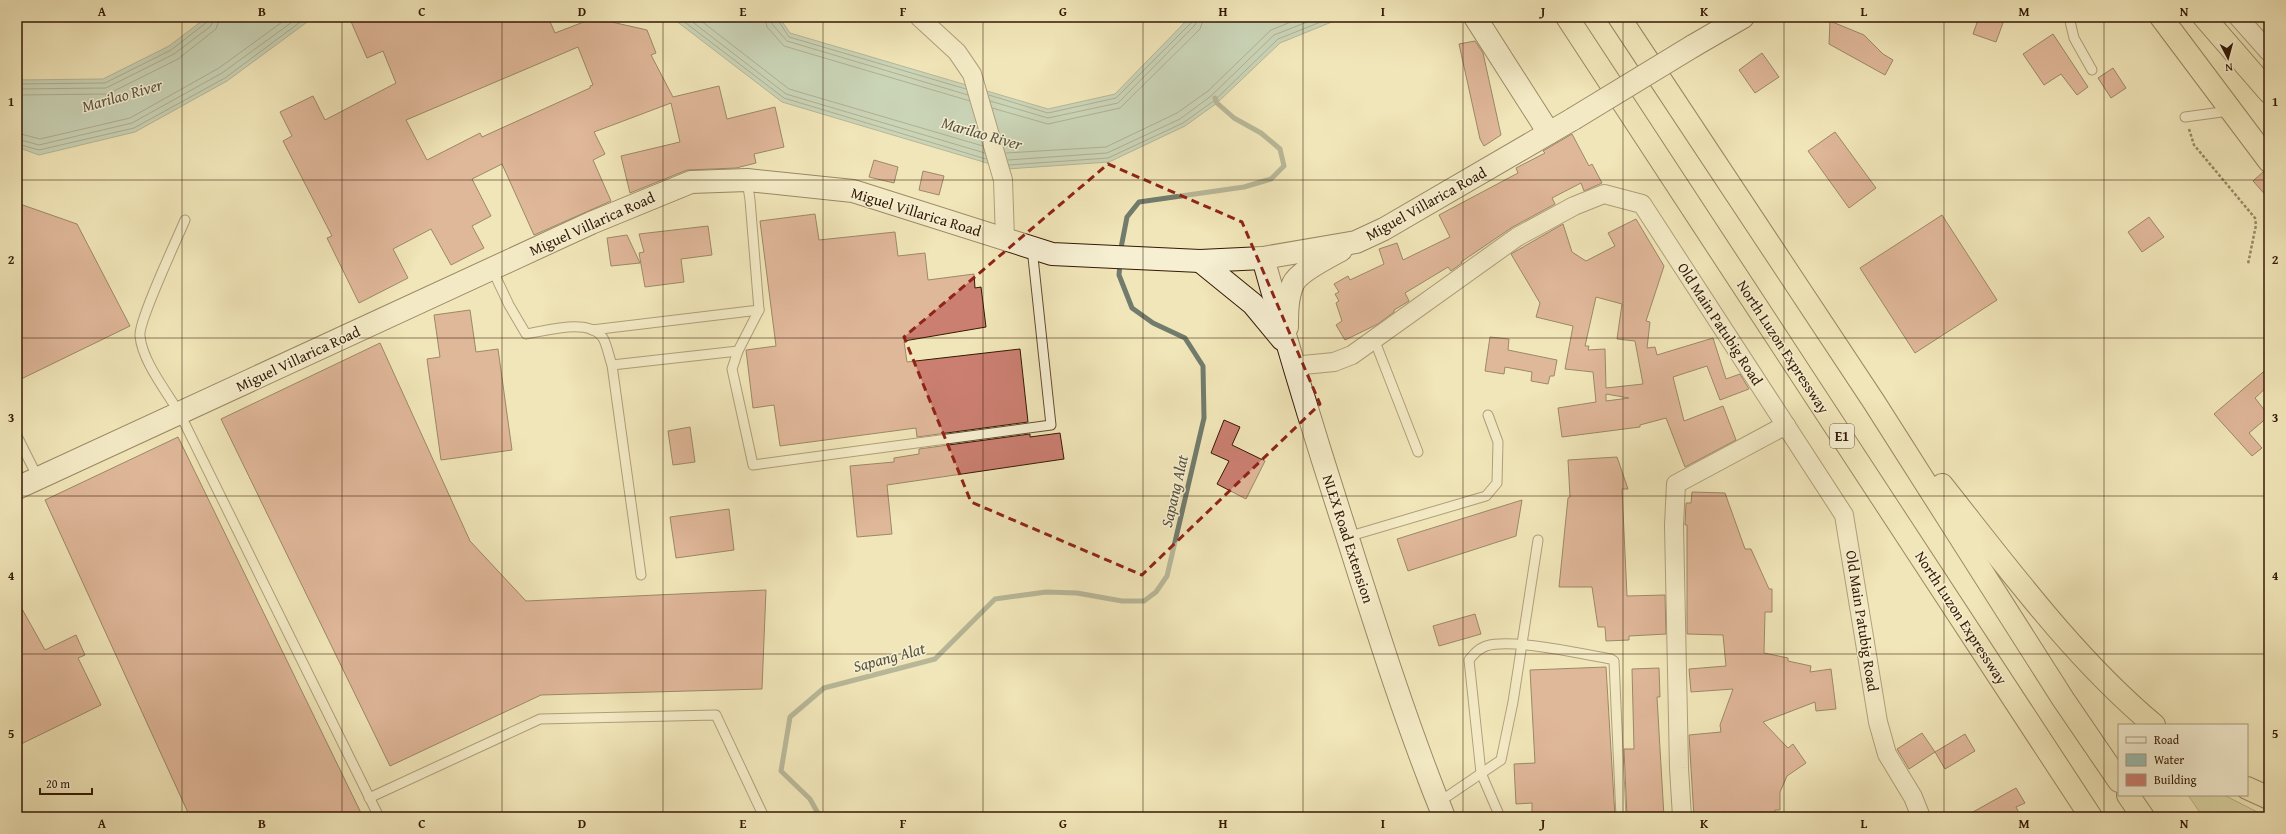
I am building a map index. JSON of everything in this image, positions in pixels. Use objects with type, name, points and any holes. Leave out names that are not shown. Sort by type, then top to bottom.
[{"type":"highway","name":"North Luzon Expressway","points":[[1567,17],[2091,817]]},
{"type":"highway","points":[[2161,17],[2269,161]]},
{"type":"highway","points":[[2204,17],[2269,92]]},
{"type":"highway","points":[[1625,26],[1874,402],[2063,699],[2118,780]]},
{"type":"highway","points":[[1874,402],[2066,637],[2110,684],[2153,724]]},
{"type":"highway","points":[[2248,788],[2269,798]]},
{"type":"highway","points":[[2129,796],[2143,817]]},
{"type":"main road","name":"Miguel Villarica Road","points":[[17,488],[591,223],[691,182],[747,180],[853,191],[1052,254],[1200,261],[1263,258],[1356,242],[1384,229],[1549,133],[1743,17]]},
{"type":"main road","points":[[1475,18],[1549,133]]},
{"type":"main road","points":[[1290,357],[1287,307],[1293,282],[1316,263],[1356,242]]},
{"type":"main road","name":"NLEX Road Extension","points":[[1263,258],[1290,357],[1398,696],[1441,810]]},
{"type":"main road","points":[[1200,261],[1253,304],[1290,357]]},
{"type":"street","points":[[919,17],[957,52],[972,74],[1003,180],[1005,239]]},
{"type":"street","points":[[2238,17],[2269,52]]},
{"type":"street","name":"Old Main Patubig Road","points":[[1290,357],[1334,362],[1352,355],[1517,237],[1574,206],[1604,194],[1642,204],[1844,516],[1878,722],[1886,754],[1913,798],[1921,817]]},
{"type":"street","points":[[1682,817],[1679,768],[1674,525],[1676,484],[1786,425]]},
{"type":"lane","points":[[2070,17],[2074,38],[2092,70]]},
{"type":"lane","points":[[2185,117],[2231,110]]},
{"type":"lane","points":[[747,180],[759,310],[738,351],[732,369],[753,465],[1052,425],[1032,248]]},
{"type":"lane","points":[[185,220],[149,306],[139,335],[144,355],[180,414],[379,817]]},
{"type":"lane","points":[[492,269],[509,305],[526,334],[580,325],[592,330],[603,338],[612,365],[640,575]]},
{"type":"lane","points":[[592,330],[759,310]]},
{"type":"lane","points":[[1374,339],[1418,452]]},
{"type":"lane","points":[[612,365],[738,351]]},
{"type":"lane","points":[[1347,537],[1486,496],[1497,483],[1498,442],[1488,415]]},
{"type":"lane","points":[[17,436],[38,478]]},
{"type":"lane","points":[[1441,810],[1481,773],[1501,760],[1513,702],[1538,540]]},
{"type":"lane","points":[[1500,817],[1481,773],[1469,660],[1477,651],[1486,646],[1522,644],[1611,659],[1614,661],[1621,817]]},
{"type":"lane","points":[[369,798],[540,719],[716,714],[764,817]]},
{"type":"path","points":[[2185,117],[2194,145],[2255,218],[2256,225],[2248,264]]},
{"type":"highlighted area","points":[[1108,164],[1242,222],[1320,404],[1142,575],[971,502],[904,337]]},
{"type":"green space","points":[[2189,796],[2226,796],[2267,817],[2203,817]]},
{"type":"water","name":"Marilao River","points":[[207,17],[314,17],[227,81],[135,132],[39,155],[17,147],[17,80],[103,79],[169,46]]},
{"type":"water","name":"Marilao River","points":[[671,17],[779,17],[790,33],[1048,109],[1115,94],[1190,17],[1344,17],[1280,43],[1217,103],[1185,126],[1109,162],[1007,169],[782,102]]},
{"type":"building","points":[[349,17],[548,17],[555,33],[594,18],[647,30],[656,53],[651,55],[673,97],[719,86],[727,119],[775,107],[784,147],[754,154],[756,163],[736,168],[687,170],[630,193],[621,156],[680,142],[671,103],[594,132],[605,154],[593,160],[611,201],[534,235],[502,164],[472,179],[491,216],[472,226],[484,248],[451,265],[431,229],[393,249],[408,278],[359,303],[327,238],[332,236],[283,141],[292,136],[280,112],[313,96],[325,120],[396,83],[383,51],[367,58]],"holes":[[[578,47],[593,85],[590,86],[590,88],[482,137],[480,133],[427,160],[406,120]]]},
{"type":"building","points":[[1979,17],[1996,17],[2004,20],[1996,42],[1973,34]]},
{"type":"building","points":[[1830,21],[1864,35],[1883,54],[1893,60],[1885,75],[1829,44]]},
{"type":"building","points":[[2053,34],[2088,87],[2077,95],[2061,74],[2044,85],[2023,54]]},
{"type":"building","points":[[1475,41],[1483,53],[1501,135],[1484,146],[1480,139],[1459,44]]},
{"type":"building","points":[[1762,53],[1779,77],[1755,93],[1739,70]]},
{"type":"building","points":[[2113,68],[2126,88],[2111,98],[2098,78]]},
{"type":"building","points":[[1835,132],[1876,188],[1849,208],[1808,151]]},
{"type":"building","points":[[1572,134],[1589,166],[1592,164],[1602,183],[1584,191],[1581,183],[1552,198],[1555,204],[1511,228],[1461,262],[1462,263],[1451,271],[1448,267],[1405,293],[1409,301],[1394,310],[1394,312],[1378,324],[1345,340],[1336,325],[1342,321],[1336,303],[1339,301],[1335,294],[1339,292],[1334,284],[1348,276],[1350,280],[1384,264],[1379,249],[1397,243],[1403,260],[1450,237],[1439,215],[1518,173],[1516,168],[1545,153],[1543,151]]},
{"type":"building","points":[[874,160],[898,167],[894,183],[869,177]]},
{"type":"building","points":[[923,171],[944,176],[939,195],[919,190]]},
{"type":"building","points":[[2263,172],[2269,173],[2269,199],[2253,181]]},
{"type":"building","points":[[17,203],[77,224],[130,326],[17,381]]},
{"type":"building","points":[[815,214],[819,240],[895,232],[898,256],[925,253],[928,280],[974,274],[975,288],[981,287],[986,327],[904,341],[907,362],[1020,349],[1028,422],[917,437],[916,428],[780,446],[774,405],[753,408],[746,350],[776,346],[760,221]]},
{"type":"building","points":[[1942,215],[1997,300],[1915,353],[1860,268]]},
{"type":"building","points":[[2149,217],[2164,237],[2142,252],[2128,232]]},
{"type":"building","points":[[1636,219],[1664,266],[1646,321],[1650,322],[1647,348],[1655,347],[1657,355],[1713,338],[1726,379],[1740,374],[1749,389],[1720,400],[1707,366],[1673,377],[1684,421],[1723,406],[1736,440],[1685,467],[1666,418],[1640,425],[1640,427],[1562,437],[1558,408],[1596,402],[1593,372],[1565,369],[1573,326],[1536,317],[1540,303],[1511,254],[1563,224],[1572,252],[1586,261],[1615,246],[1608,233]],"holes":[[[1596,297],[1622,304],[1617,339],[1635,341],[1643,384],[1606,388],[1605,349],[1588,350],[1589,346],[1585,346]],[[1606,394],[1629,398],[1606,401]]]},
{"type":"building","points":[[708,226],[712,255],[681,259],[684,282],[645,287],[639,253],[644,252],[639,234]]},
{"type":"building","points":[[627,235],[640,263],[611,266],[607,238]]},
{"type":"building","points":[[470,310],[476,352],[498,349],[512,450],[441,460],[427,359],[440,357],[434,315]]},
{"type":"building","points":[[1490,337],[1509,339],[1508,350],[1557,360],[1554,376],[1550,376],[1548,384],[1531,381],[1532,372],[1505,367],[1504,374],[1485,371]]},
{"type":"building","points":[[380,343],[470,541],[526,601],[766,590],[762,689],[541,695],[390,766],[221,419]]},
{"type":"building","points":[[2269,367],[2269,385],[2255,398],[2269,416],[2249,433],[2262,448],[2252,456],[2214,414]]},
{"type":"building","points":[[1224,420],[1240,427],[1232,445],[1265,461],[1246,499],[1217,484],[1229,461],[1211,453]]},
{"type":"building","points":[[690,427],[695,462],[673,465],[668,431]]},
{"type":"building","points":[[1060,433],[1064,459],[887,485],[892,534],[857,537],[850,466],[894,462],[894,458],[919,454],[919,449],[1030,434],[1030,437]]},
{"type":"building","points":[[178,437],[363,817],[190,817],[45,500]]},
{"type":"building","points":[[1617,457],[1628,489],[1622,489],[1627,596],[1665,595],[1666,634],[1629,636],[1629,640],[1606,641],[1605,627],[1598,627],[1592,587],[1559,587],[1568,498],[1570,497],[1568,460]]},
{"type":"building","points":[[1692,492],[1725,493],[1745,549],[1751,549],[1769,589],[1772,589],[1772,612],[1765,612],[1764,653],[1788,658],[1788,661],[1811,666],[1810,672],[1831,669],[1836,709],[1816,711],[1815,702],[1763,722],[1788,748],[1793,744],[1806,763],[1787,776],[1780,792],[1780,810],[1775,810],[1775,816],[1761,817],[1761,813],[1725,817],[1694,817],[1689,735],[1721,732],[1720,725],[1733,689],[1691,692],[1689,669],[1726,666],[1723,635],[1687,634],[1687,525],[1685,525],[1686,503],[1691,503]]},
{"type":"building","points":[[1522,500],[1516,536],[1408,571],[1397,539]]},
{"type":"building","points":[[729,509],[734,550],[676,558],[670,517]]},
{"type":"building","points":[[17,600],[45,650],[76,635],[85,655],[78,658],[101,705],[17,746]]},
{"type":"building","points":[[1475,614],[1481,634],[1439,646],[1433,626]]},
{"type":"building","points":[[1606,667],[1615,817],[1532,817],[1532,803],[1516,804],[1514,764],[1535,763],[1530,670]]},
{"type":"building","points":[[1659,668],[1660,697],[1657,697],[1664,817],[1627,817],[1624,749],[1634,749],[1632,669]]},
{"type":"building","points":[[1922,733],[1935,752],[1909,769],[1897,749]]},
{"type":"building","points":[[1965,734],[1975,751],[1945,769],[1935,752]]},
{"type":"building","points":[[2016,788],[2025,803],[2016,807],[2021,817],[1964,817]]},
{"type":"waterway","name":"Sapang Alat","points":[[1120,253],[1127,217],[1139,202],[1244,187],[1271,179],[1284,166],[1280,149],[1261,133],[1234,118],[1217,103],[1215,98]]},
{"type":"waterway","name":"Sapang Alat","points":[[820,817],[810,799],[781,771],[790,717],[824,688],[935,659],[995,599],[1046,592],[1077,593],[1122,601],[1144,601],[1156,592],[1167,576],[1204,418],[1203,366],[1185,338],[1153,323],[1132,308],[1119,275],[1120,263]]}]
